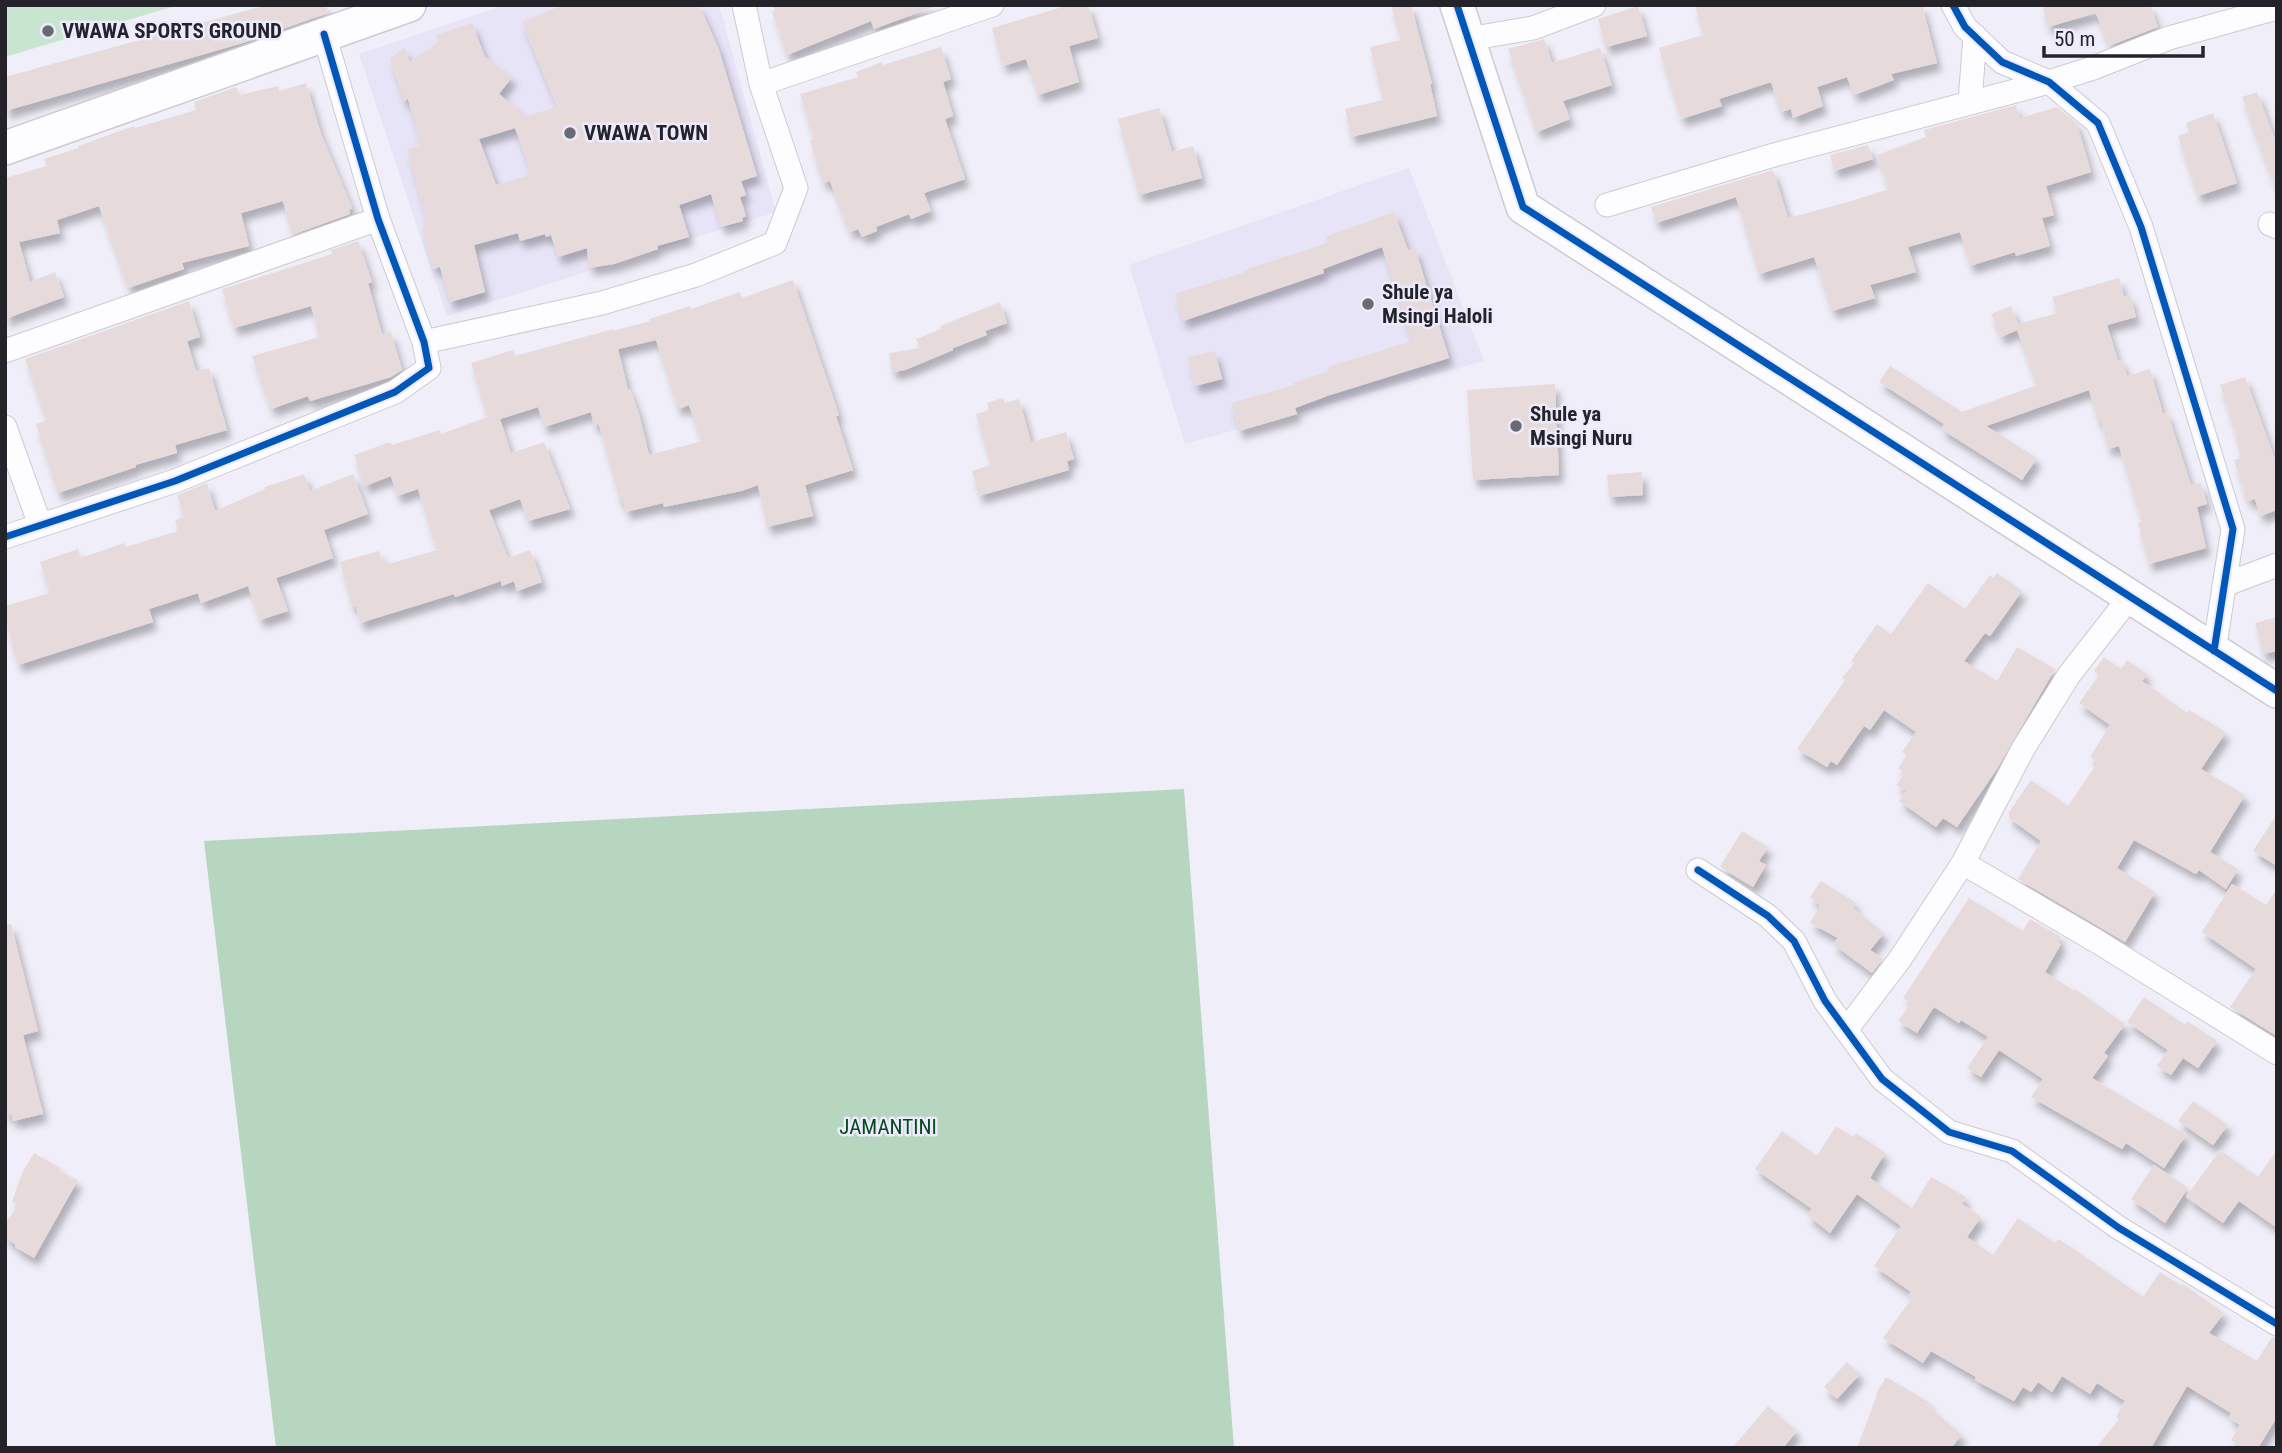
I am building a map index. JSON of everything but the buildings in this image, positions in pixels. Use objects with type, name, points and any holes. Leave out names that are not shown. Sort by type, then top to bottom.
[{"type":"street","points":[[5,148],[409,5]]},
{"type":"street","points":[[424,342],[602,303],[696,275],[775,243],[796,188],[761,84],[744,5]]},
{"type":"street","points":[[761,84],[992,5]]},
{"type":"street","points":[[1457,5],[1523,208],[2277,691]]},
{"type":"street","points":[[1468,39],[1533,28],[1594,5]]},
{"type":"street","points":[[1954,5],[1965,27],[2002,62],[2049,82],[2098,123],[2141,227],[2233,529],[2214,651]]},
{"type":"street","points":[[1608,205],[1786,152],[2049,82],[2169,38],[2277,8]]},
{"type":"street","points":[[5,537],[175,481],[395,392],[429,368],[424,342],[378,219],[324,33]]},
{"type":"street","points":[[1970,103],[1975,36]]},
{"type":"street","points":[[5,351],[378,219]]},
{"type":"street","points":[[5,427],[40,525]]},
{"type":"street","points":[[2224,585],[2277,565]]},
{"type":"street","points":[[1846,1030],[1900,959],[1963,863],[2024,749],[2069,675],[2130,597]]},
{"type":"street","points":[[1963,863],[2098,942],[2277,1053]]},
{"type":"street","points":[[1698,870],[1768,916],[1794,941],[1825,1001],[1882,1079],[1949,1132],[2012,1151],[2119,1228],[2277,1324]]},
{"type":"shaded area","name":"VWAWA TOWN","points":[[505,5],[719,5],[776,212],[447,316],[359,54]]},
{"type":"shaded area","points":[[1409,168],[1484,361],[1185,444],[1129,265]]},
{"type":"green space","name":"VWAWA SPORTS GROUND","points":[[5,5],[178,5],[5,57]]},
{"type":"green space","name":"JAMANTINI","points":[[1184,789],[1234,1448],[276,1448],[204,841]]},
{"type":"cycle path","points":[[1457,5],[1523,207],[2277,691]]},
{"type":"cycle path","points":[[1953,5],[1965,27],[2002,62],[2049,82],[2098,123],[2141,227],[2233,529],[2214,651]]},
{"type":"cycle path","points":[[5,537],[175,481],[395,392],[429,368],[424,342],[378,219],[324,34]]},
{"type":"cycle path","points":[[1698,870],[1768,916],[1794,941],[1825,1001],[1882,1079],[1949,1132],[2012,1151],[2119,1228],[2277,1324]]},
{"type":"place","name":"VWAWA SPORTS GROUND","points":[[48,31]]},
{"type":"place","name":"VWAWA TOWN","points":[[570,133]]},
{"type":"place","name":"Shule ya Msingi Haloli","points":[[1368,304]]},
{"type":"place","name":"Shule ya Msingi Nuru","points":[[1516,426]]}]
